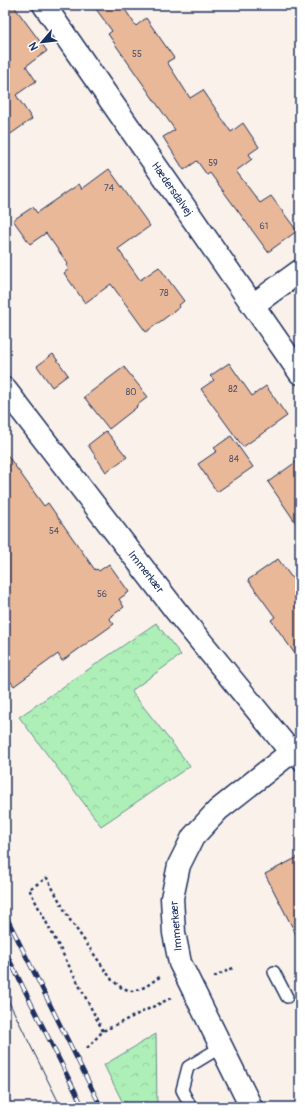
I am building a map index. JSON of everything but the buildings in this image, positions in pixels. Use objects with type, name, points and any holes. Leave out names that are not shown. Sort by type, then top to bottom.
[{"type":"street","name":"Hædersdalvej","points":[[44,5],[300,373]]},
{"type":"street","points":[[253,305],[300,271]]},
{"type":"street","name":"Immerkær","points":[[5,389],[176,611],[297,754],[218,810],[193,837],[179,865],[172,898],[174,933],[180,963],[251,1107]]},
{"type":"lane","points":[[274,972],[287,997]]},
{"type":"lane","points":[[191,1107],[182,1090],[188,1067],[221,1047]]},
{"type":"path","points":[[102,1031],[29,889],[47,878],[70,920],[112,980],[122,988],[132,991],[145,987],[180,963]]},
{"type":"path","points":[[87,1048],[102,1031],[148,1009]]},
{"type":"green space","points":[[156,623],[181,655],[131,691],[190,766],[101,826],[19,717]]},
{"type":"green space","points":[[156,1034],[157,1107],[125,1107],[104,1065]]},
{"type":"tram line","points":[[5,994],[61,1107]]},
{"type":"railway","points":[[5,914],[101,1107]]},
{"type":"railway","points":[[5,951],[83,1107]]}]
